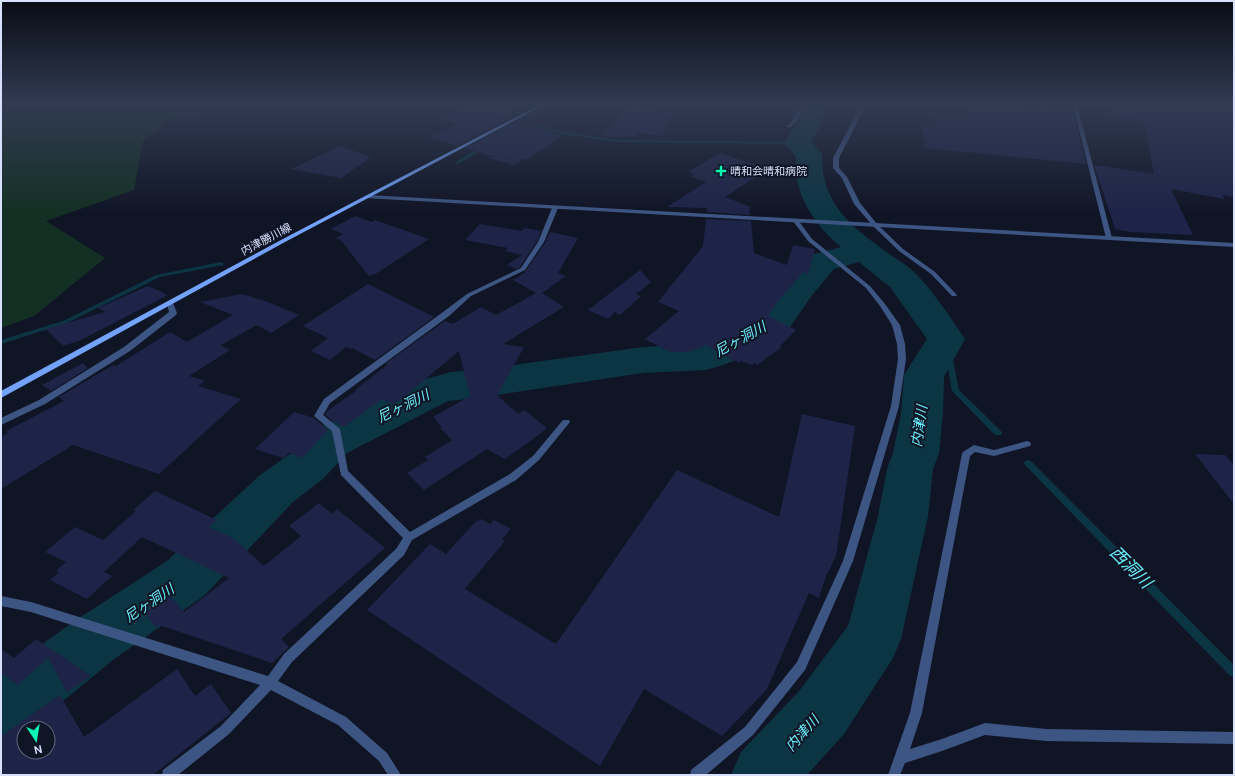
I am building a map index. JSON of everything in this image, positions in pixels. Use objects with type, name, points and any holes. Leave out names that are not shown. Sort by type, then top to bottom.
[{"type":"main road","name":"内津勝川線","points":[[1,395],[473,141]]},
{"type":"street","points":[[845,141],[836,158],[836,168],[844,177],[857,204],[875,225],[901,250],[933,273],[954,295]]},
{"type":"street","points":[[1084,141],[1109,238]]},
{"type":"street","points":[[367,197],[1234,245]]},
{"type":"street","points":[[409,537],[344,472],[336,430],[318,416],[327,401],[446,314],[470,294],[523,269],[541,242],[555,208]]},
{"type":"street","points":[[696,775],[749,731],[801,666],[848,561],[895,406],[902,359],[901,344],[896,325],[883,305],[868,287],[810,240],[796,221]]},
{"type":"street","points":[[1,422],[42,402],[127,349],[173,313],[170,303]]},
{"type":"street","points":[[168,775],[225,730],[270,682],[288,658],[400,552],[409,537],[513,476],[536,458],[566,422]]},
{"type":"street","points":[[894,775],[916,713],[966,454],[974,448],[994,453],[1027,444]]},
{"type":"street","points":[[1,601],[31,607],[270,682],[342,721],[383,757],[395,775]]},
{"type":"street","points":[[900,758],[942,745],[985,729],[1046,735],[1234,738]]},
{"type":"green space","points":[[1,141],[143,141],[134,190],[46,221],[105,258],[34,316],[1,328]]},
{"type":"building","points":[[442,141],[466,141],[457,146]]},
{"type":"building","points":[[478,141],[555,141],[526,160],[523,159],[514,165],[488,158],[491,156],[465,148]]},
{"type":"building","points":[[924,141],[1080,141],[1086,164],[925,148]]},
{"type":"building","points":[[1148,141],[1234,141],[1234,197],[1223,195],[1224,199],[1171,189],[1193,235],[1131,232],[1115,229],[1094,165],[1154,174]]},
{"type":"building","points":[[340,146],[371,157],[341,178],[291,169]]},
{"type":"building","points":[[720,153],[762,167],[759,169],[762,170],[754,175],[757,176],[725,197],[751,207],[749,209],[750,215],[707,212],[707,208],[667,207],[706,182],[691,176],[694,174],[688,172]]},
{"type":"building","points":[[355,216],[372,222],[375,220],[429,239],[377,273],[369,276],[343,242],[336,238],[343,234],[331,229]]},
{"type":"building","points":[[706,219],[751,221],[754,253],[787,265],[793,245],[815,249],[808,274],[803,272],[774,306],[768,316],[796,330],[780,346],[782,347],[757,365],[755,363],[752,365],[741,361],[739,363],[706,345],[689,352],[670,352],[645,339],[679,311],[658,302],[703,246]]},
{"type":"building","points":[[480,224],[522,231],[524,228],[541,231],[537,241],[520,267],[516,269],[507,265],[522,255],[505,251],[508,248],[465,240]]},
{"type":"building","points":[[550,232],[578,238],[558,273],[566,276],[542,293],[564,307],[503,344],[524,347],[497,395],[518,414],[524,410],[547,428],[540,434],[505,459],[487,449],[424,490],[407,473],[428,460],[425,457],[452,440],[440,428],[442,427],[433,417],[470,396],[459,351],[393,405],[382,399],[344,427],[336,422],[335,423],[325,415],[327,411],[356,391],[355,390],[387,365],[385,364],[445,321],[453,324],[481,307],[496,315],[536,293],[513,280],[526,272],[545,243]]},
{"type":"building","points":[[640,270],[651,282],[636,294],[641,296],[620,315],[615,312],[608,319],[588,310]]},
{"type":"building","points":[[368,284],[434,317],[375,360],[352,348],[346,347],[330,360],[311,351],[328,338],[303,326]]},
{"type":"building","points":[[148,286],[168,295],[81,340],[63,346],[46,329],[105,312],[98,308]]},
{"type":"building","points":[[242,294],[265,301],[299,315],[271,333],[257,325],[221,345],[230,350],[189,376],[205,381],[198,386],[241,399],[159,474],[73,445],[1,489],[1,437],[8,433],[6,431],[64,401],[59,397],[113,365],[116,366],[170,332],[187,342],[233,315],[200,302]]},
{"type":"building","points":[[83,363],[88,368],[51,391],[42,385]]},
{"type":"building","points":[[294,412],[314,418],[328,430],[302,458],[289,453],[283,458],[255,449]]},
{"type":"building","points":[[802,414],[855,426],[836,556],[826,576],[819,598],[809,593],[767,689],[722,736],[644,689],[600,766],[367,610],[430,544],[446,554],[477,520],[479,521],[481,519],[490,524],[494,520],[511,529],[502,539],[505,541],[465,589],[556,644],[677,470],[779,517]]},
{"type":"building","points":[[1195,454],[1225,455],[1234,465],[1234,504]]},
{"type":"building","points":[[155,491],[217,520],[209,527],[233,538],[264,566],[301,536],[289,526],[319,503],[332,514],[337,509],[385,548],[281,639],[289,647],[272,663],[159,625],[156,628],[145,613],[170,596],[184,612],[229,578],[142,537],[104,572],[112,576],[87,599],[50,580],[59,572],[56,571],[66,562],[45,552],[75,527],[103,540],[136,511],[133,510]]},
{"type":"building","points":[[36,639],[91,676],[67,692],[48,658],[18,685],[1,673],[1,649],[14,658]]},
{"type":"building","points":[[177,669],[195,696],[211,684],[231,713],[153,775],[1,775],[1,736],[16,726],[16,760],[56,760],[56,720],[24,720],[60,695],[84,737]]},
{"type":"waterway","points":[[638,141],[797,143]]},
{"type":"waterway","name":"内津川","points":[[764,775],[822,712],[873,639],[903,516],[910,469],[916,453],[922,414],[924,375],[930,368],[946,339],[902,280],[850,239],[827,214],[818,201],[811,186],[808,171],[809,154],[797,143],[798,141]]},
{"type":"waterway","points":[[456,163],[485,147]]},
{"type":"waterway","name":"尼ヶ洞川","points":[[1,710],[25,694],[93,641],[186,578],[276,489],[307,466],[331,441],[433,391],[451,386],[477,384],[643,360],[706,357],[730,348],[777,319],[800,287],[822,262],[864,251]]},
{"type":"waterway","points":[[1,342],[65,322],[158,276],[221,264]]},
{"type":"waterway","name":"西洞川","points":[[946,339],[956,391],[998,433]]},
{"type":"waterway","name":"西洞川","points":[[1028,463],[1234,672]]},
{"type":"place","name":"晴和会晴和病院","points":[[721,171]]}]
